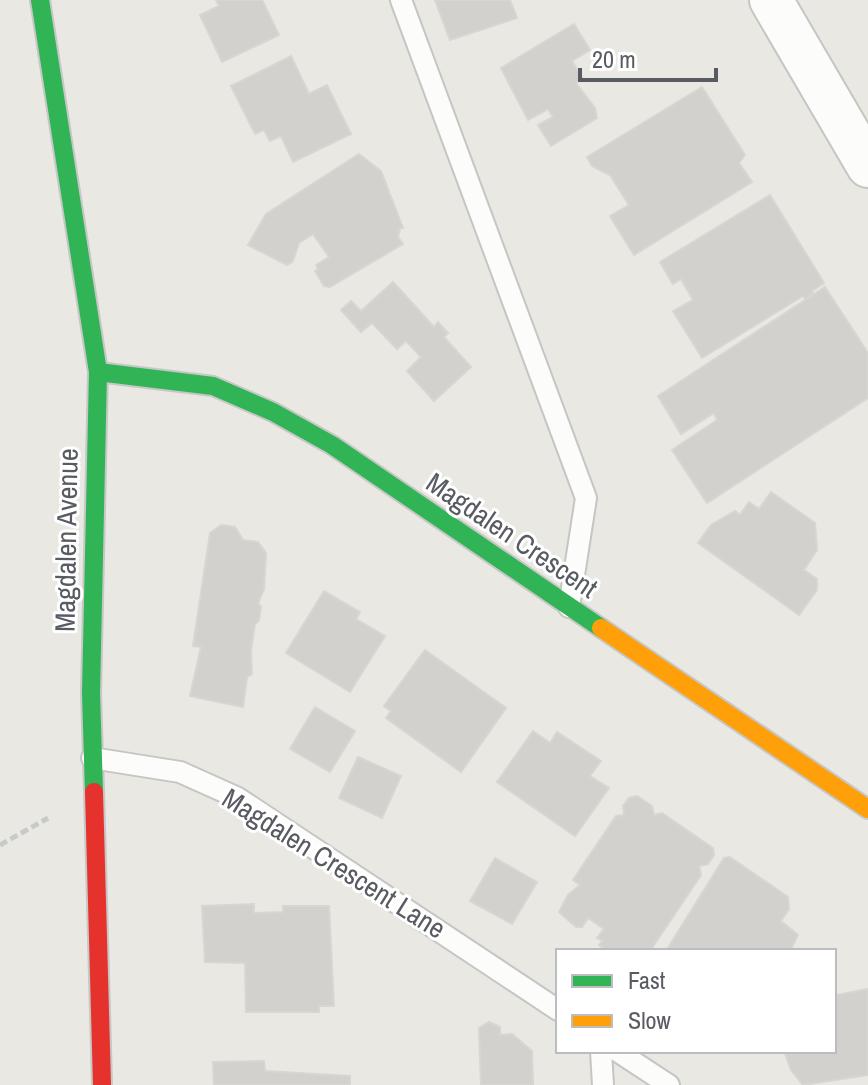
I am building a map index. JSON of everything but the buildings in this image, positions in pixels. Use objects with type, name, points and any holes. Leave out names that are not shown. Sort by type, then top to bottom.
[{"type":"street","name":"Magdalen Avenue","points":[[40,0],[98,372],[92,758],[102,1085]]},
{"type":"street","points":[[771,0],[868,166]]},
{"type":"street","name":"Magdalen Crescent","points":[[98,372],[213,386],[273,412],[332,445],[868,809]]},
{"type":"lane","points":[[401,0],[586,498],[569,607]]},
{"type":"lane","name":"Magdalen Crescent Lane","points":[[92,758],[180,772],[238,798],[556,1009]]},
{"type":"lane","points":[[601,1053],[603,1085]]},
{"type":"lane","points":[[620,1053],[669,1085]]},
{"type":"path","points":[[0,845],[51,817]]},
{"type":"traffic: fast","points":[[40,0],[98,372],[91,693],[94,792]]},
{"type":"traffic: fast","points":[[98,372],[213,386],[273,412],[332,445],[601,628]]},
{"type":"traffic: slow","points":[[601,628],[868,809]]},
{"type":"traffic: jam","points":[[94,792],[102,1085]]}]
